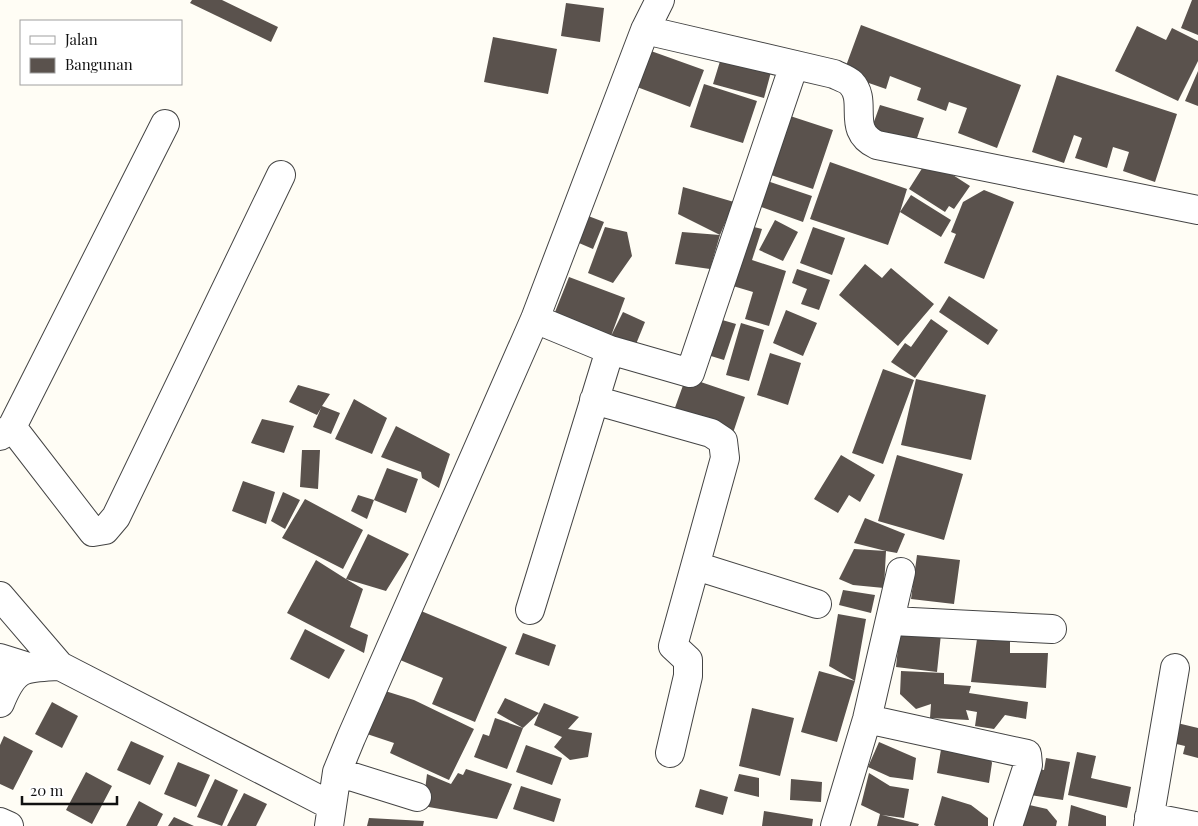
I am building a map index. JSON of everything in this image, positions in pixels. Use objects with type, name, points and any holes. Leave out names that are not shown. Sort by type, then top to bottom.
[{"type":"street","points":[[0,596],[60,666],[330,816],[337,772],[535,319],[645,30],[660,0]]},
{"type":"street","points":[[645,30],[834,74],[850,81],[856,88],[861,131],[867,140],[877,145],[1198,210]]},
{"type":"street","points":[[535,319],[610,350],[690,373],[794,65]]},
{"type":"street","points":[[165,124],[6,431],[93,532],[105,530],[116,517],[281,175]]},
{"type":"street","points":[[530,610],[610,350]]},
{"type":"street","points":[[594,400],[711,433],[723,441],[725,458],[673,646],[688,660],[688,676],[670,753]]},
{"type":"street","points":[[696,566],[817,604]]},
{"type":"street","points":[[835,826],[867,719],[892,621],[902,572]]},
{"type":"street","points":[[892,621],[1052,629]]},
{"type":"street","points":[[0,658],[32,668]]},
{"type":"street","points":[[0,703],[8,684],[16,674],[32,668],[60,666]]},
{"type":"street","points":[[1176,668],[1148,821],[1196,826]]},
{"type":"street","points":[[867,719],[1027,754],[1028,765],[1008,826]]},
{"type":"street","points":[[337,772],[417,797]]},
{"type":"street","points":[[0,822],[9,826]]},
{"type":"building","points":[[192,0],[222,0],[278,27],[271,42],[190,3]]},
{"type":"building","points":[[1192,0],[1198,0],[1198,35],[1181,28]]},
{"type":"building","points":[[566,3],[604,8],[600,42],[561,36]]},
{"type":"building","points":[[861,25],[1021,85],[997,148],[958,133],[967,108],[949,102],[946,111],[917,100],[921,88],[890,76],[886,89],[843,74]]},
{"type":"building","points":[[1137,26],[1166,40],[1172,28],[1198,41],[1198,61],[1178,101],[1115,71]]},
{"type":"building","points":[[493,37],[557,49],[548,94],[484,82]]},
{"type":"building","points":[[651,51],[704,70],[690,107],[637,87]]},
{"type":"building","points":[[721,58],[771,72],[764,98],[713,84]]},
{"type":"building","points":[[1198,71],[1198,106],[1185,101]]},
{"type":"building","points":[[1057,75],[1177,114],[1155,182],[1123,171],[1129,152],[1113,147],[1107,168],[1075,158],[1082,138],[1074,135],[1064,163],[1032,152]]},
{"type":"building","points":[[704,84],[757,101],[743,143],[690,127]]},
{"type":"building","points":[[880,105],[924,118],[916,141],[871,130]]},
{"type":"building","points":[[781,113],[833,130],[813,189],[762,172]]},
{"type":"building","points":[[928,159],[970,186],[954,209],[949,206],[945,212],[909,189]]},
{"type":"building","points":[[830,162],[907,189],[888,245],[810,219]]},
{"type":"building","points":[[761,179],[812,196],[803,222],[753,204]]},
{"type":"building","points":[[683,187],[734,202],[720,235],[678,214]]},
{"type":"building","points":[[984,190],[1014,202],[984,279],[944,263],[956,234],[951,232],[963,202]]},
{"type":"building","points":[[911,195],[951,220],[941,237],[900,212]]},
{"type":"building","points":[[583,214],[604,222],[593,249],[572,240]]},
{"type":"building","points":[[775,220],[798,232],[783,261],[759,250]]},
{"type":"building","points":[[742,224],[762,229],[752,260],[786,271],[769,326],[745,319],[753,292],[723,283]]},
{"type":"building","points":[[605,227],[627,232],[632,256],[613,283],[588,273]]},
{"type":"building","points":[[813,227],[845,238],[832,275],[800,263]]},
{"type":"building","points":[[682,232],[720,235],[710,269],[675,264]]},
{"type":"building","points":[[865,264],[882,278],[891,268],[934,304],[898,346],[839,295]]},
{"type":"building","points":[[797,269],[830,280],[819,310],[801,304],[807,289],[792,283]]},
{"type":"building","points":[[569,277],[625,298],[611,336],[623,312],[645,322],[632,354],[551,322]]},
{"type":"building","points":[[949,296],[998,330],[988,345],[939,312]]},
{"type":"building","points":[[786,310],[817,323],[803,356],[773,343]]},
{"type":"building","points":[[712,317],[736,324],[724,360],[701,353]]},
{"type":"building","points":[[931,319],[948,331],[915,378],[891,362],[905,343],[911,347]]},
{"type":"building","points":[[741,323],[764,330],[749,381],[726,375]]},
{"type":"building","points":[[770,353],[801,363],[788,405],[757,395]]},
{"type":"building","points":[[883,369],[914,380],[883,464],[852,453]]},
{"type":"building","points":[[686,377],[745,397],[732,436],[672,416]]},
{"type":"building","points":[[916,379],[986,395],[971,460],[901,445]]},
{"type":"building","points":[[298,385],[330,394],[322,406],[340,413],[331,434],[313,427],[321,408],[317,415],[289,402]]},
{"type":"building","points":[[354,399],[387,418],[372,454],[335,439]]},
{"type":"building","points":[[262,419],[294,426],[284,453],[251,443]]},
{"type":"building","points":[[396,426],[450,454],[439,488],[422,478],[421,472],[381,457]]},
{"type":"building","points":[[302,450],[320,450],[318,489],[300,487]]},
{"type":"building","points":[[841,455],[875,475],[860,502],[849,495],[838,513],[814,499]]},
{"type":"building","points":[[897,455],[963,474],[944,540],[878,521]]},
{"type":"building","points":[[387,468],[418,479],[406,513],[374,500]]},
{"type":"building","points":[[243,481],[275,492],[266,524],[232,511]]},
{"type":"building","points":[[283,492],[300,500],[285,529],[271,521]]},
{"type":"building","points":[[358,495],[374,500],[367,519],[351,511]]},
{"type":"building","points":[[305,499],[363,530],[343,569],[282,538]]},
{"type":"building","points":[[865,518],[905,534],[897,553],[854,543]]},
{"type":"building","points":[[368,534],[409,554],[386,591],[346,579]]},
{"type":"building","points":[[854,549],[886,551],[884,588],[853,585],[839,579]]},
{"type":"building","points":[[917,555],[960,560],[954,604],[911,599]]},
{"type":"building","points":[[316,560],[363,589],[350,627],[368,635],[364,653],[287,613]]},
{"type":"building","points":[[843,590],[875,595],[871,613],[839,605]]},
{"type":"building","points":[[414,608],[507,647],[475,722],[432,704],[443,678],[393,657]]},
{"type":"building","points":[[838,614],[866,619],[855,681],[829,666]]},
{"type":"building","points":[[305,629],[345,650],[329,679],[290,659]]},
{"type":"building","points":[[900,629],[941,634],[937,672],[896,667]]},
{"type":"building","points":[[978,632],[1010,634],[1010,653],[1048,653],[1046,688],[971,682]]},
{"type":"building","points":[[523,633],[556,645],[549,666],[515,654]]},
{"type":"building","points":[[819,671],[855,681],[837,742],[801,732]]},
{"type":"building","points":[[901,671],[944,673],[944,684],[971,686],[969,693],[1028,702],[1026,719],[1005,715],[994,729],[975,726],[977,712],[966,710],[969,720],[930,718],[931,704],[916,709],[900,694]]},
{"type":"building","points":[[382,690],[414,700],[474,729],[449,780],[390,753],[394,743],[361,732]]},
{"type":"building","points":[[505,698],[539,713],[523,728],[497,713]]},
{"type":"building","points":[[52,702],[78,716],[62,748],[35,734]]},
{"type":"building","points":[[544,703],[579,717],[568,729],[592,733],[588,757],[570,760],[554,747],[562,737],[534,725]]},
{"type":"building","points":[[752,708],[794,718],[780,776],[739,766]]},
{"type":"building","points":[[495,718],[523,728],[507,769],[474,757],[483,734],[489,736]]},
{"type":"building","points":[[1173,722],[1198,728],[1198,758],[1183,754],[1185,746],[1168,742]]},
{"type":"building","points":[[4,736],[33,751],[13,790],[0,784],[0,745]]},
{"type":"building","points":[[943,738],[987,746],[992,763],[989,783],[937,773]]},
{"type":"building","points":[[131,741],[164,756],[150,785],[117,770]]},
{"type":"building","points":[[879,742],[916,758],[913,780],[890,777],[868,767]]},
{"type":"building","points":[[526,745],[562,758],[552,785],[516,772]]},
{"type":"building","points":[[1077,752],[1096,756],[1091,778],[1131,787],[1127,808],[1068,795]]},
{"type":"building","points":[[1046,758],[1070,762],[1063,800],[1030,795],[1034,768],[1044,770]]},
{"type":"building","points":[[178,762],[210,775],[196,807],[164,794]]},
{"type":"building","points":[[466,769],[512,784],[497,819],[423,806],[427,774],[451,784],[458,773],[463,775]]},
{"type":"building","points":[[86,772],[112,786],[92,824],[66,810]]},
{"type":"building","points":[[869,773],[890,786],[909,789],[904,818],[882,815],[919,824],[918,826],[877,826],[880,814],[861,805]]},
{"type":"building","points":[[739,774],[759,778],[759,797],[734,791]]},
{"type":"building","points":[[215,779],[238,790],[222,826],[197,817]]},
{"type":"building","points":[[791,779],[822,782],[821,802],[790,800]]},
{"type":"building","points":[[521,786],[561,799],[554,822],[513,809]]},
{"type":"building","points":[[700,789],[728,797],[723,815],[695,807]]},
{"type":"building","points":[[244,793],[267,804],[256,826],[227,826]]},
{"type":"building","points":[[942,796],[971,805],[988,818],[988,826],[934,825]]},
{"type":"building","points":[[139,801],[163,814],[157,826],[126,826]]},
{"type":"building","points":[[1025,804],[1047,809],[1057,821],[1056,826],[1020,826]]},
{"type":"building","points":[[1071,805],[1106,816],[1106,826],[1068,826]]},
{"type":"building","points":[[764,811],[813,819],[812,826],[762,826]]},
{"type":"building","points":[[174,817],[194,826],[168,826]]},
{"type":"building","points":[[369,818],[424,821],[423,826],[367,826]]}]
